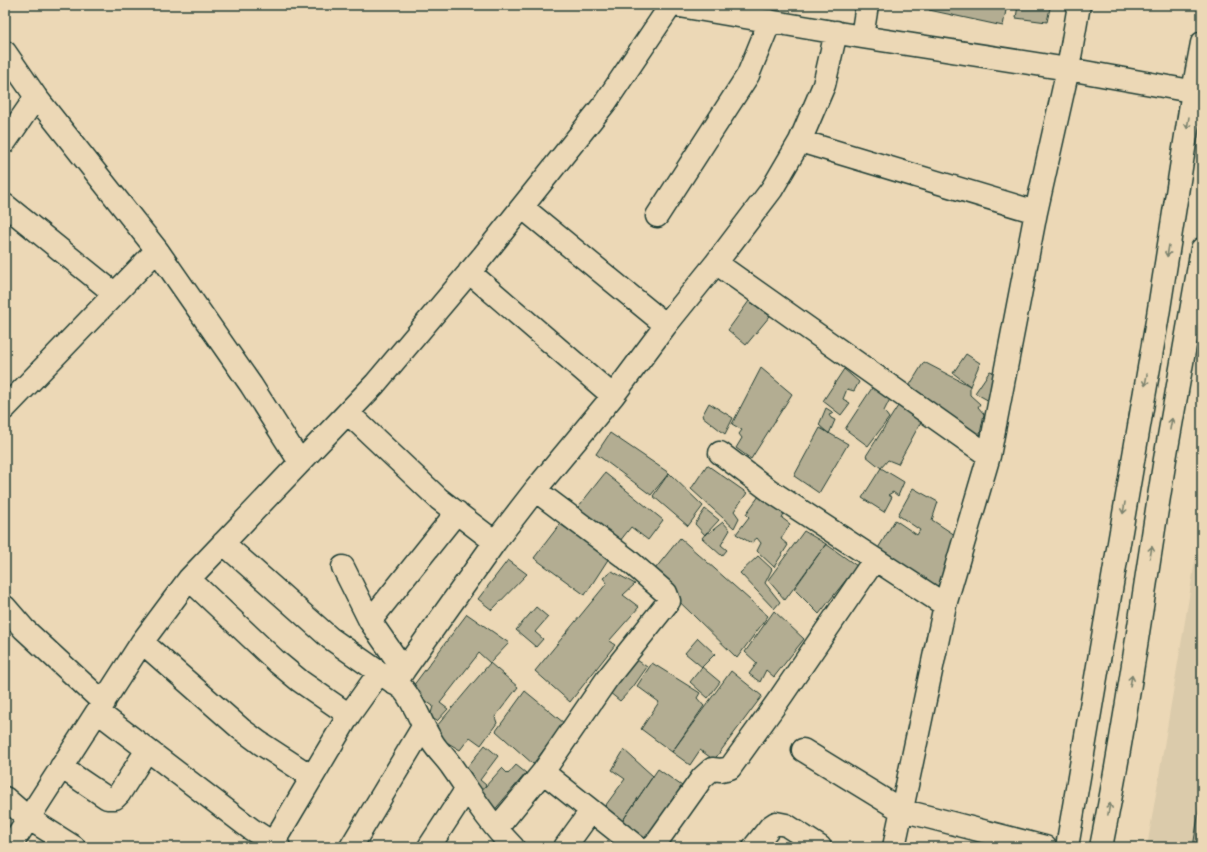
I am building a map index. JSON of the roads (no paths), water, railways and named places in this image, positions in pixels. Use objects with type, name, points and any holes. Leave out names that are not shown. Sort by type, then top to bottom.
[{"type":"street","points":[[10,847],[101,708],[142,642],[189,579],[375,384],[469,272],[605,103],[671,5]]},
{"type":"street","points":[[674,5],[862,37],[1068,69],[1197,92]]},
{"type":"street","points":[[862,37],[867,5]]},
{"type":"street","points":[[894,847],[945,605],[989,456],[1036,212],[1068,69],[1079,5]]},
{"type":"street","points":[[657,216],[748,75],[770,21]]},
{"type":"street","points":[[5,607],[101,708],[148,750],[252,830],[276,845],[312,777],[349,715],[393,676],[535,490],[612,396],[716,263],[772,188],[800,141],[824,85],[836,32]]},
{"type":"street","points":[[1067,847],[1197,92],[1202,43]]},
{"type":"street","points":[[5,52],[36,96],[157,250],[251,385],[300,462]]},
{"type":"street","points":[[5,142],[36,96]]},
{"type":"street","points":[[800,141],[1036,212]]},
{"type":"street","points":[[5,205],[115,294]]},
{"type":"street","points":[[522,207],[666,326]]},
{"type":"street","points":[[1101,847],[1138,640],[1165,459],[1202,249]]},
{"type":"street","points":[[5,408],[157,250]]},
{"type":"street","points":[[716,263],[989,456]]},
{"type":"street","points":[[469,272],[612,396]]},
{"type":"street","points":[[348,412],[439,499],[495,542]]},
{"type":"street","points":[[720,453],[769,490],[945,605]]},
{"type":"street","points":[[497,828],[543,772],[607,679],[669,601],[666,593],[627,559],[535,490]]},
{"type":"street","points":[[370,621],[457,512]]},
{"type":"street","points":[[223,543],[330,638],[393,676]]},
{"type":"street","points":[[653,847],[702,778],[712,769],[721,770],[730,768],[875,560]]},
{"type":"street","points":[[343,567],[370,621],[393,676],[411,699],[423,727],[433,743],[451,765],[466,790],[511,846]]},
{"type":"street","points":[[189,579],[288,672],[349,715]]},
{"type":"street","points":[[142,642],[241,729],[312,777]]},
{"type":"street","points":[[351,847],[423,727]]},
{"type":"street","points":[[61,767],[107,798],[115,798],[148,750]]},
{"type":"street","points":[[803,750],[901,810],[1045,847]]},
{"type":"street","points":[[543,772],[637,847]]},
{"type":"street","points":[[429,847],[466,790]]},
{"type":"street","points":[[5,798],[28,818],[74,847]]},
{"type":"street","points":[[564,847],[592,811]]},
{"type":"street","points":[[754,847],[770,827],[776,823],[786,825],[820,847]]}]
